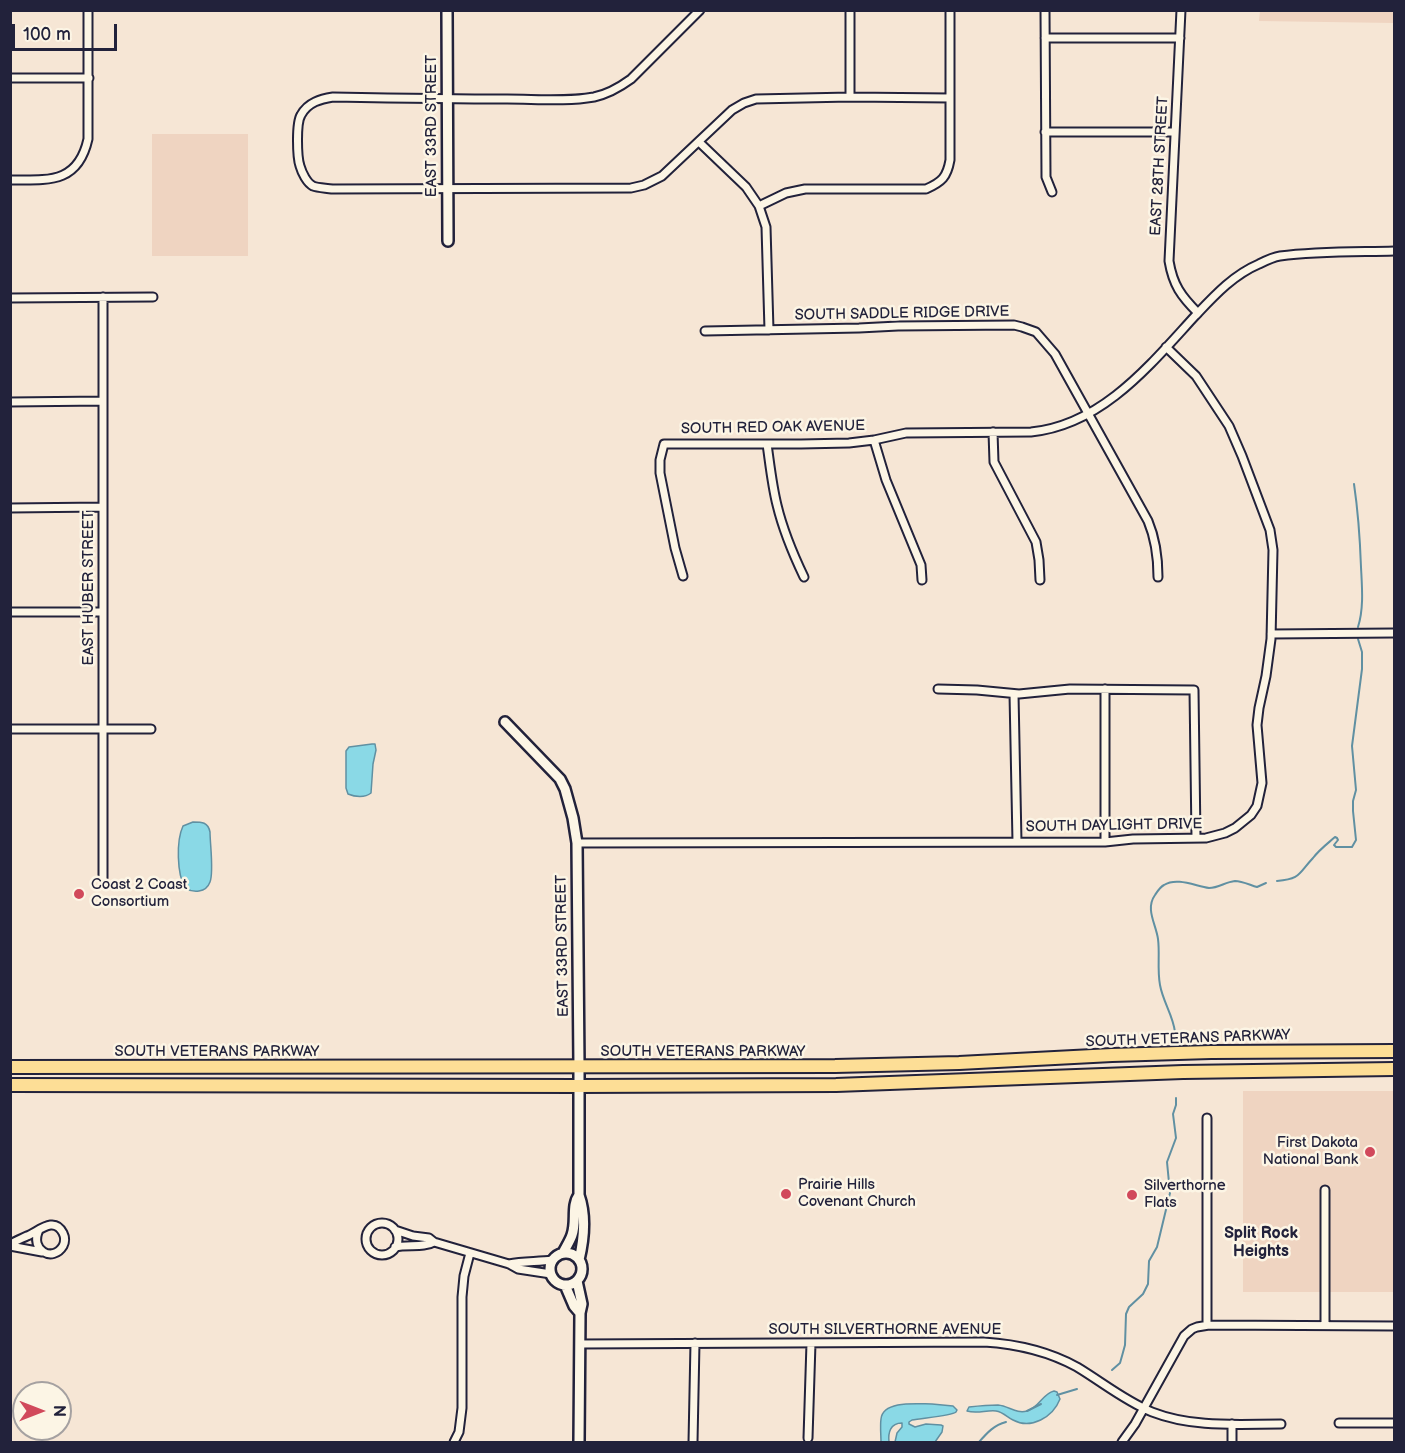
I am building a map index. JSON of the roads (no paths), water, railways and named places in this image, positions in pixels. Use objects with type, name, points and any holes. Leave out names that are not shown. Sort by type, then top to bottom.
[{"type":"highway","name":"SOUTH VETERANS PARKWAY","points":[[10,1067],[869,1066],[1112,1055],[1395,1050]]},
{"type":"highway","points":[[10,1085],[836,1085],[1183,1072],[1395,1070]]},
{"type":"street","points":[[10,180],[54,179],[67,173],[84,154],[88,139],[88,10]]},
{"type":"street","name":"EAST 33RD STREET","points":[[447,10],[448,241]]},
{"type":"street","points":[[700,10],[624,85],[595,97],[573,99],[333,97],[318,99],[301,115],[297,128],[299,165],[305,178],[314,186],[332,189],[631,188],[644,185],[662,176],[732,110],[756,99],[950,98]]},
{"type":"street","points":[[850,10],[850,97]]},
{"type":"street","points":[[759,206],[786,193],[805,189],[926,189],[946,176],[950,160],[950,10]]},
{"type":"street","points":[[1045,10],[1046,177],[1052,192]]},
{"type":"street","name":"EAST 28TH STREET","points":[[1182,10],[1169,261],[1177,289],[1198,313]]},
{"type":"street","points":[[1045,38],[1180,38]]},
{"type":"street","points":[[10,78],[89,78]]},
{"type":"street","points":[[1045,132],[1175,132]]},
{"type":"street","points":[[699,142],[746,187],[759,206],[766,227],[769,330]]},
{"type":"street","name":"SOUTH RED OAK AVENUE","points":[[683,576],[660,473],[664,444],[849,443],[906,433],[1044,431],[1088,414],[1112,399],[1128,386],[1215,295],[1235,277],[1256,265],[1278,256],[1395,251]]},
{"type":"street","name":"EAST HUBER STREET","points":[[103,297],[103,878]]},
{"type":"street","points":[[10,298],[153,297]]},
{"type":"street","name":"SOUTH SADDLE RIDGE DRIVE","points":[[705,331],[1004,325],[1022,327],[1036,332],[1055,354],[1148,521],[1158,554],[1158,577]]},
{"type":"street","name":"SOUTH DAYLIGHT DRIVE","points":[[577,843],[1105,842],[1214,837],[1234,828],[1251,815],[1257,806],[1262,783],[1257,725],[1271,634],[1272,550],[1270,530],[1242,456],[1223,415],[1196,376],[1166,347]]},
{"type":"street","points":[[10,402],[103,402]]},
{"type":"street","points":[[993,432],[994,462],[1036,542],[1040,580]]},
{"type":"street","points":[[874,440],[886,480],[921,565],[922,580]]},
{"type":"street","points":[[767,444],[777,506],[804,577]]},
{"type":"street","points":[[10,507],[103,507]]},
{"type":"street","points":[[10,612],[102,612]]},
{"type":"street","points":[[1271,634],[1395,633]]},
{"type":"street","points":[[938,689],[1014,694],[1070,689],[1194,690],[1196,838]]},
{"type":"street","points":[[1105,689],[1105,842]]},
{"type":"street","points":[[1014,694],[1017,842]]},
{"type":"street","name":"EAST 33RD STREET","points":[[505,722],[560,779],[569,801],[577,843],[579,1195],[583,1205],[583,1244],[579,1260],[582,1272],[577,1281],[582,1304],[580,1313],[579,1443]]},
{"type":"street","points":[[10,729],[151,729]]},
{"type":"street","points":[[1207,1118],[1207,1325]]},
{"type":"street","points":[[1325,1190],[1325,1325]]},
{"type":"street","name":"EAST 33RD STREET","points":[[563,1253],[572,1235],[575,1200],[579,1195]]},
{"type":"street","points":[[434,1242],[428,1245],[414,1244],[395,1247],[389,1252],[379,1254],[370,1249],[366,1239],[369,1230],[377,1224],[387,1224],[395,1230],[429,1238],[434,1242],[509,1264],[518,1269],[551,1274],[552,1260]]},
{"type":"street","points":[[46,1225],[60,1228],[64,1236],[60,1250],[51,1254],[10,1245],[46,1225]]},
{"type":"street","points":[[39,1230],[36,1239],[42,1252]]},
{"type":"street","points":[[395,1230],[397,1239],[395,1247]]},
{"type":"street","points":[[454,1443],[459,1432],[462,1408],[462,1297],[470,1253]]},
{"type":"street","points":[[509,1264],[520,1261],[552,1260],[563,1253],[571,1254],[579,1260]]},
{"type":"street","name":"EAST 33RD STREET","points":[[551,1274],[555,1281],[565,1285],[574,1306],[580,1313]]},
{"type":"street","points":[[565,1285],[577,1281]]},
{"type":"street","points":[[1122,1443],[1132,1430],[1184,1336],[1192,1329],[1207,1325],[1395,1326]]},
{"type":"street","name":"SOUTH SILVERTHORNE AVENUE","points":[[580,1344],[984,1342],[1016,1346],[1064,1361],[1127,1400],[1167,1416],[1189,1422],[1281,1424]]},
{"type":"street","points":[[693,1443],[695,1343]]},
{"type":"street","points":[[808,1438],[811,1343]]},
{"type":"street","points":[[1340,1423],[1395,1423]]},
{"type":"street","points":[[1232,1424],[1232,1443]]},
{"type":"water","points":[[375,744],[371,793],[366,796],[348,794],[346,751],[349,747]]},
{"type":"water","points":[[193,822],[204,823],[210,832],[211,877],[208,886],[199,891],[185,888],[179,866],[178,849],[181,832],[183,826]]},
{"type":"water","points":[[1054,1391],[1060,1399],[1057,1405],[1047,1416],[1034,1422],[1020,1423],[996,1411],[967,1411],[969,1407],[998,1405],[1027,1411]]},
{"type":"water","points":[[902,1404],[953,1406],[957,1410],[948,1415],[912,1420],[909,1424],[915,1427],[926,1424],[943,1426],[935,1442],[895,1442],[897,1433],[902,1427],[902,1423],[898,1423],[891,1429],[889,1442],[881,1442],[881,1419],[883,1413],[888,1409]]},
{"type":"waterway","points":[[1354,484],[1359,525],[1362,590],[1358,627]]},
{"type":"waterway","points":[[1277,881],[1291,879],[1298,875],[1335,837],[1338,840],[1334,845],[1336,847],[1352,847],[1356,840],[1353,811],[1356,790],[1352,746],[1362,669],[1362,652],[1358,639]]},
{"type":"waterway","points":[[1175,1032],[1160,985],[1158,939],[1151,911],[1155,895],[1163,886],[1175,882],[1209,888],[1235,881],[1257,887],[1266,883]]},
{"type":"waterway","points":[[1112,1370],[1120,1363],[1125,1345],[1126,1314],[1129,1307],[1143,1294],[1148,1284],[1149,1261],[1157,1247],[1170,1193],[1167,1162],[1176,1138],[1173,1114],[1176,1098]]},
{"type":"waterway","points":[[1057,1395],[1077,1389]]},
{"type":"waterway","points":[[1027,1411],[1041,1404]]},
{"type":"waterway","points":[[979,1442],[994,1427],[1006,1422]]},
{"type":"place","name":"Coast 2 Coast Consortium","points":[[79,894]]},
{"type":"place","name":"First Dakota National Bank","points":[[1370,1152]]},
{"type":"place","name":"Prairie Hills Covenant Church","points":[[786,1194]]},
{"type":"place","name":"Silverthorne Flats","points":[[1132,1195]]},
{"type":"district","name":"Split Rock Heights","points":[[1261,1243]]}]
